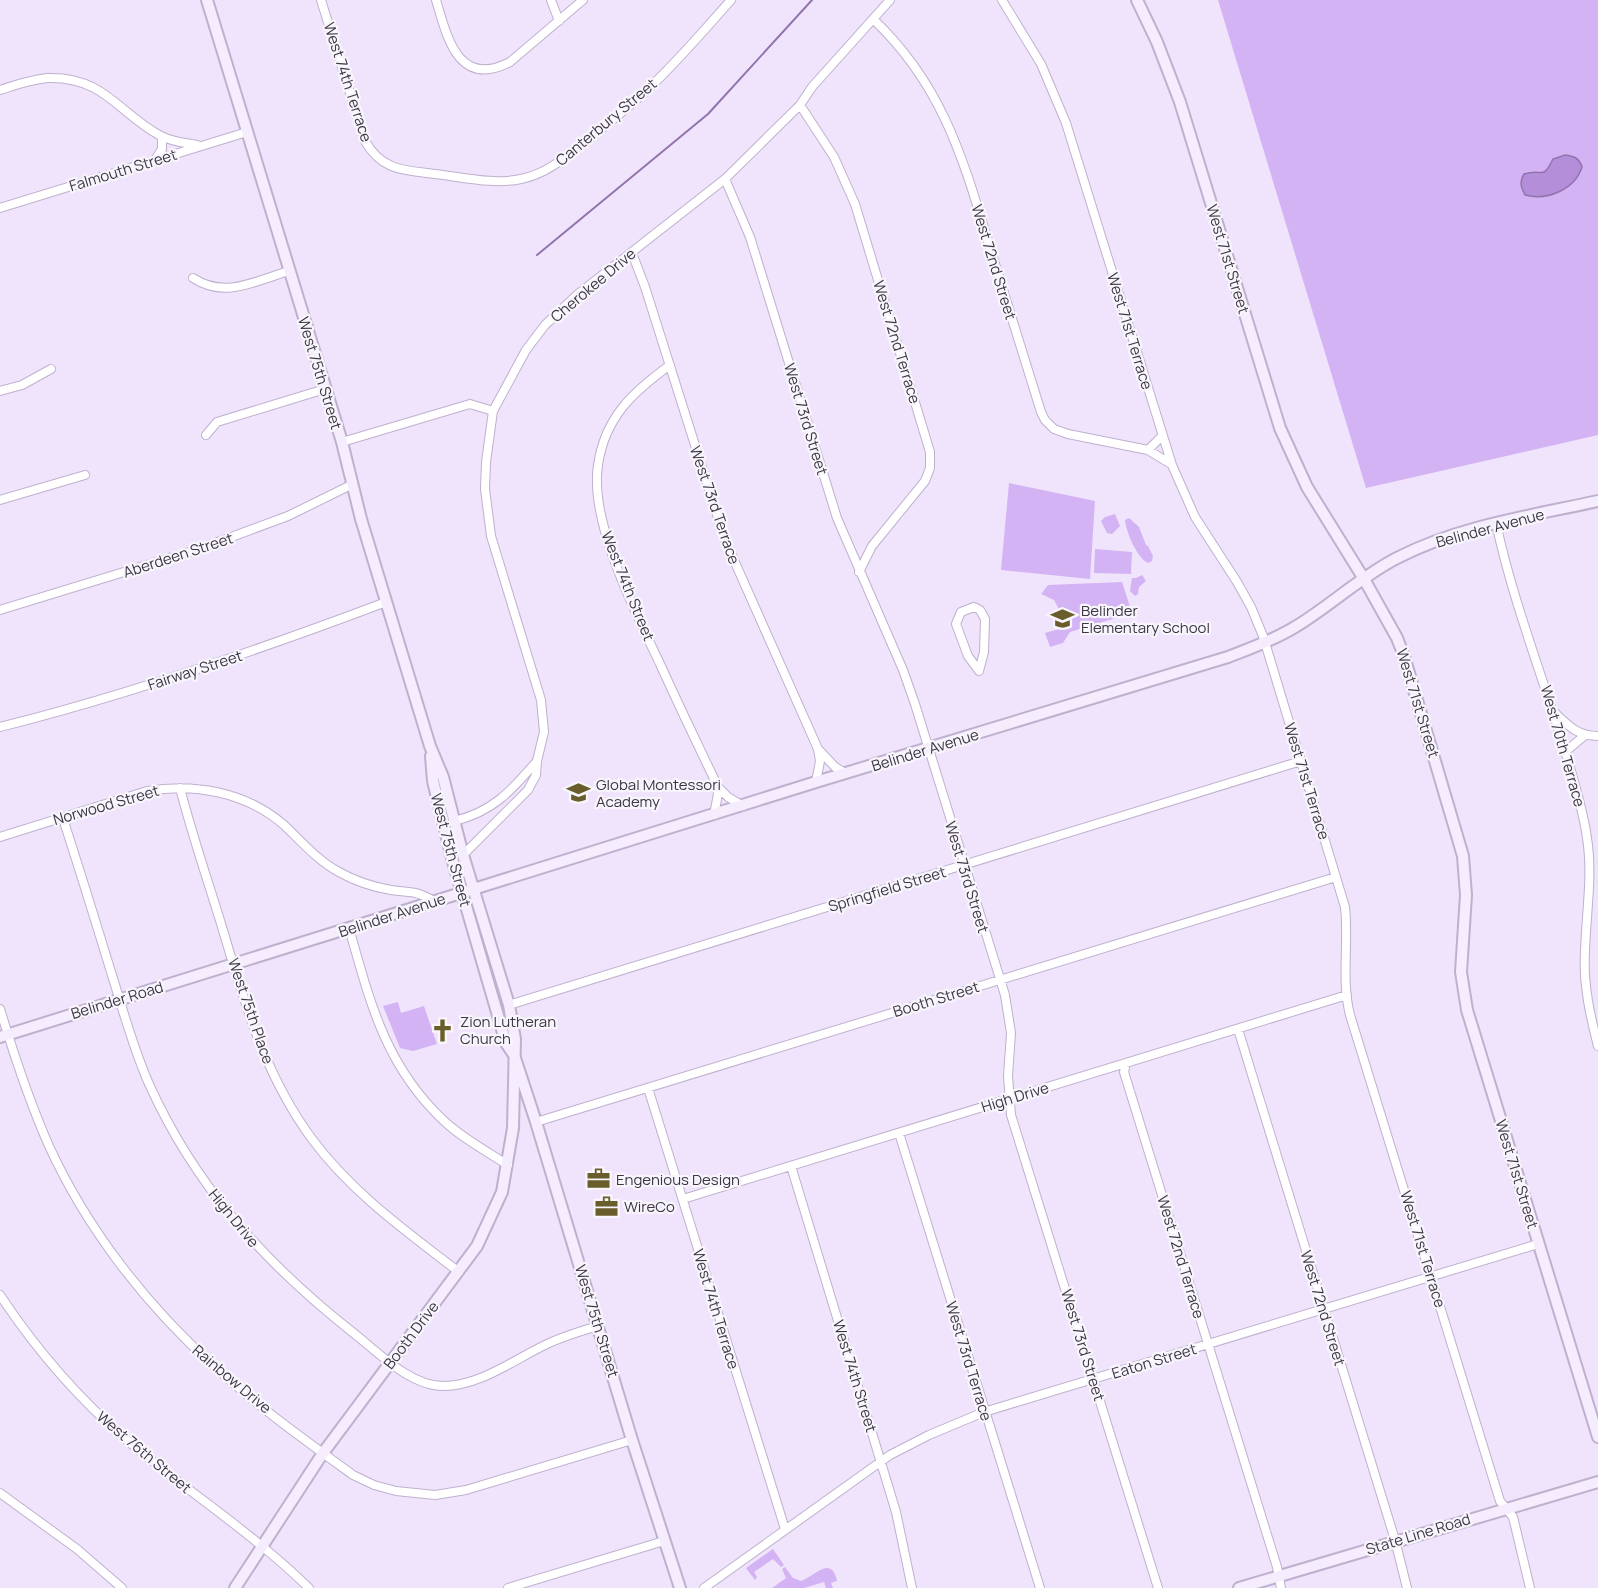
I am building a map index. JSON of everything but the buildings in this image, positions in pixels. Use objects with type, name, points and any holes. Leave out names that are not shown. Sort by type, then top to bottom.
[{"type":"street","name":"West 75th Street","points":[[207,0],[342,442],[351,485],[386,602],[430,746],[443,777],[463,855],[509,1005],[515,1039],[514,1055]]},
{"type":"street","name":"West 74th Terrace","points":[[321,0],[365,141],[371,153],[379,160]]},
{"type":"street","points":[[436,0],[454,52],[463,61],[488,70],[510,62],[583,0]]},
{"type":"street","points":[[550,0],[559,21]]},
{"type":"street","name":"Canterbury Street","points":[[379,160],[389,166],[404,170],[491,181],[521,179],[544,171],[568,155],[650,87],[731,0]]},
{"type":"street","name":"Cherokee Drive","points":[[463,855],[528,790],[536,775],[544,732],[541,700],[494,546],[487,509],[486,462],[493,411],[521,357],[544,325],[577,295],[725,179],[800,105],[812,87],[890,0]]},
{"type":"street","name":"West 71st Terrace","points":[[1002,0],[1041,64],[1066,123],[1172,465],[1195,517],[1251,607],[1265,642],[1345,907],[1347,928],[1345,980],[1350,1015],[1500,1501],[1513,1517],[1530,1588]]},
{"type":"street","name":"West 71st Street","points":[[1137,0],[1157,42],[1180,102],[1280,428],[1307,487],[1364,579],[1404,656],[1464,856],[1466,879],[1461,972],[1472,1028],[1598,1437]]},
{"type":"street","name":"West 72nd Street","points":[[873,19],[899,47],[931,91],[956,141],[1045,420],[1054,429],[1068,434],[1148,450],[1172,465]]},
{"type":"street","points":[[0,90],[48,78],[76,81],[106,94],[162,137],[201,145]]},
{"type":"street","name":"West 72nd Terrace","points":[[800,105],[834,157],[855,204],[930,452],[930,468],[925,481],[872,546],[859,572]]},
{"type":"street","name":"Falmouth Street","points":[[0,208],[247,132]]},
{"type":"street","points":[[155,160],[162,150],[162,137]]},
{"type":"street","name":"West 73rd Street","points":[[725,179],[750,237],[837,518],[903,670],[1000,980],[1010,1016],[1009,1099],[1011,1115],[1158,1588]]},
{"type":"street","name":"West 73rd Terrace","points":[[632,253],[645,287],[725,540],[818,749],[820,761],[816,782]]},
{"type":"street","points":[[193,278],[210,287],[230,289],[289,271]]},
{"type":"street","name":"West 74th Street","points":[[670,365],[633,394],[613,420],[600,453],[597,492],[604,526],[625,587],[717,785],[728,797],[742,806]]},
{"type":"street","points":[[0,391],[22,385],[51,369]]},
{"type":"street","points":[[206,435],[217,422],[325,389]]},
{"type":"street","points":[[342,442],[470,404],[493,411]]},
{"type":"street","points":[[1148,450],[1162,436]]},
{"type":"street","points":[[0,500],[85,475]]},
{"type":"street","name":"Aberdeen Street","points":[[0,609],[199,549],[278,519],[351,485]]},
{"type":"street","name":"Belinder Avenue","points":[[234,964],[845,773],[1228,657],[1265,642],[1310,618],[1397,558],[1437,540],[1496,523],[1598,501]]},
{"type":"street","name":"West 70th Terrace","points":[[1496,523],[1581,807],[1590,870],[1585,978],[1589,1011],[1598,1046]]},
{"type":"street","name":"Fairway Street","points":[[0,727],[225,661],[386,602]]},
{"type":"street","points":[[969,608],[980,610],[985,619],[984,652],[979,671],[968,656],[956,624],[961,612],[969,608]]},
{"type":"street","points":[[1554,712],[1584,736],[1598,736]]},
{"type":"street","points":[[1565,752],[1584,736]]},
{"type":"street","name":"West 75th Street","points":[[430,746],[433,782],[506,1043],[514,1055],[536,1122],[632,1440],[680,1588]]},
{"type":"street","name":"West 73rd Terrace","points":[[818,749],[845,773]]},
{"type":"street","name":"Cherokee Drive","points":[[454,821],[481,812],[506,795],[515,788],[537,761]]},
{"type":"street","name":"Springfield Street","points":[[509,1005],[1300,761]]},
{"type":"street","points":[[714,815],[718,794],[717,785]]},
{"type":"street","name":"Norwood Street","points":[[0,837],[147,791],[180,788],[207,789],[244,800],[267,813],[320,860],[340,873],[380,888],[419,892],[434,901]]},
{"type":"street","name":"West 75th Place","points":[[180,788],[263,1054],[294,1112],[312,1139],[351,1184],[376,1207],[459,1272]]},
{"type":"street","name":"High Drive","points":[[68,816],[65,825],[119,1000],[140,1060],[167,1121],[226,1211],[295,1285],[410,1376],[425,1383],[443,1386],[475,1379],[566,1336],[598,1326]]},
{"type":"street","name":"Booth Street","points":[[536,1122],[1336,877]]},
{"type":"street","points":[[349,928],[377,1022],[385,1042],[408,1081],[444,1120],[464,1137],[508,1165]]},
{"type":"street","name":"Belinder Road","points":[[4,1035],[234,964]]},
{"type":"street","name":"High Drive","points":[[683,1199],[1347,995]]},
{"type":"street","name":"Rainbow Drive","points":[[0,1009],[4,1035],[49,1146],[81,1204],[130,1276],[157,1309],[214,1366],[353,1475],[374,1485],[396,1491],[435,1495],[466,1490],[632,1440]]},
{"type":"street","name":"West 72nd Street","points":[[1238,1029],[1395,1540],[1407,1588]]},
{"type":"street","name":"Booth Drive","points":[[235,1588],[323,1453],[477,1246],[502,1192],[508,1165],[513,1128],[514,1055]]},
{"type":"street","name":"West 72nd Terrace","points":[[1126,1063],[1124,1072],[1281,1588]]},
{"type":"street","name":"West 74th Terrace","points":[[648,1088],[785,1529]]},
{"type":"street","name":"West 73rd Terrace","points":[[899,1133],[1040,1588]]},
{"type":"street","name":"West 74th Street","points":[[791,1166],[896,1512],[912,1588]]},
{"type":"street","name":"Eaton Street","points":[[704,1588],[881,1461],[929,1435],[984,1412],[1538,1244]]},
{"type":"street","name":"West 76th Street","points":[[0,1295],[56,1368],[127,1441],[262,1546],[309,1588]]},
{"type":"street","name":"State Line Road","points":[[1239,1588],[1395,1540],[1598,1482]]},
{"type":"street","points":[[0,1493],[77,1549],[122,1588]]},
{"type":"street","points":[[508,1588],[664,1541]]},
{"type":"shaded area","points":[[1218,0],[1598,0],[1598,435],[1366,488]]},
{"type":"shaded area","points":[[1565,155],[1576,158],[1582,167],[1573,182],[1560,192],[1551,195],[1525,195],[1521,184],[1524,174],[1544,172],[1553,159]]},
{"type":"shaded area","points":[[1009,483],[1095,501],[1090,579],[1001,570]]},
{"type":"shaded area","points":[[1115,514],[1120,526],[1112,534],[1107,533],[1101,521]]},
{"type":"shaded area","points":[[1129,518],[1139,527],[1153,556],[1152,561],[1148,563],[1140,556],[1130,538],[1125,520]]},
{"type":"shaded area","points":[[1095,549],[1132,552],[1131,574],[1094,573]]},
{"type":"shaded area","points":[[1142,575],[1146,581],[1139,587],[1138,594],[1135,596],[1130,591],[1132,578]]},
{"type":"shaded area","points":[[1122,582],[1132,613],[1070,632],[1063,643],[1050,647],[1045,633],[1059,629],[1062,615],[1054,600],[1041,594],[1048,585]]},
{"type":"shaded area","points":[[398,1002],[401,1013],[424,1006],[437,1044],[413,1051],[400,1048],[383,1006]]},
{"type":"shaded area","points":[[773,1549],[784,1565],[781,1567],[773,1559],[754,1572],[757,1577],[755,1580],[746,1568]]},
{"type":"shaded area","points":[[785,1567],[793,1578],[801,1581],[822,1569],[831,1569],[837,1581],[831,1583],[833,1588],[826,1588],[824,1582],[804,1588],[772,1588],[786,1578],[782,1569]]},
{"type":"waterway","points":[[537,255],[708,114],[812,0]]},
{"type":"place","name":"Belinder Elementary School","points":[[1063,619]]},
{"type":"place","name":"Global Montessori Academy","points":[[578,793]]},
{"type":"place","name":"Zion Lutheran Church","points":[[442,1030]]},
{"type":"place","name":"Engenious Design","points":[[598,1179]]},
{"type":"place","name":"WireCo","points":[[606,1206]]}]
